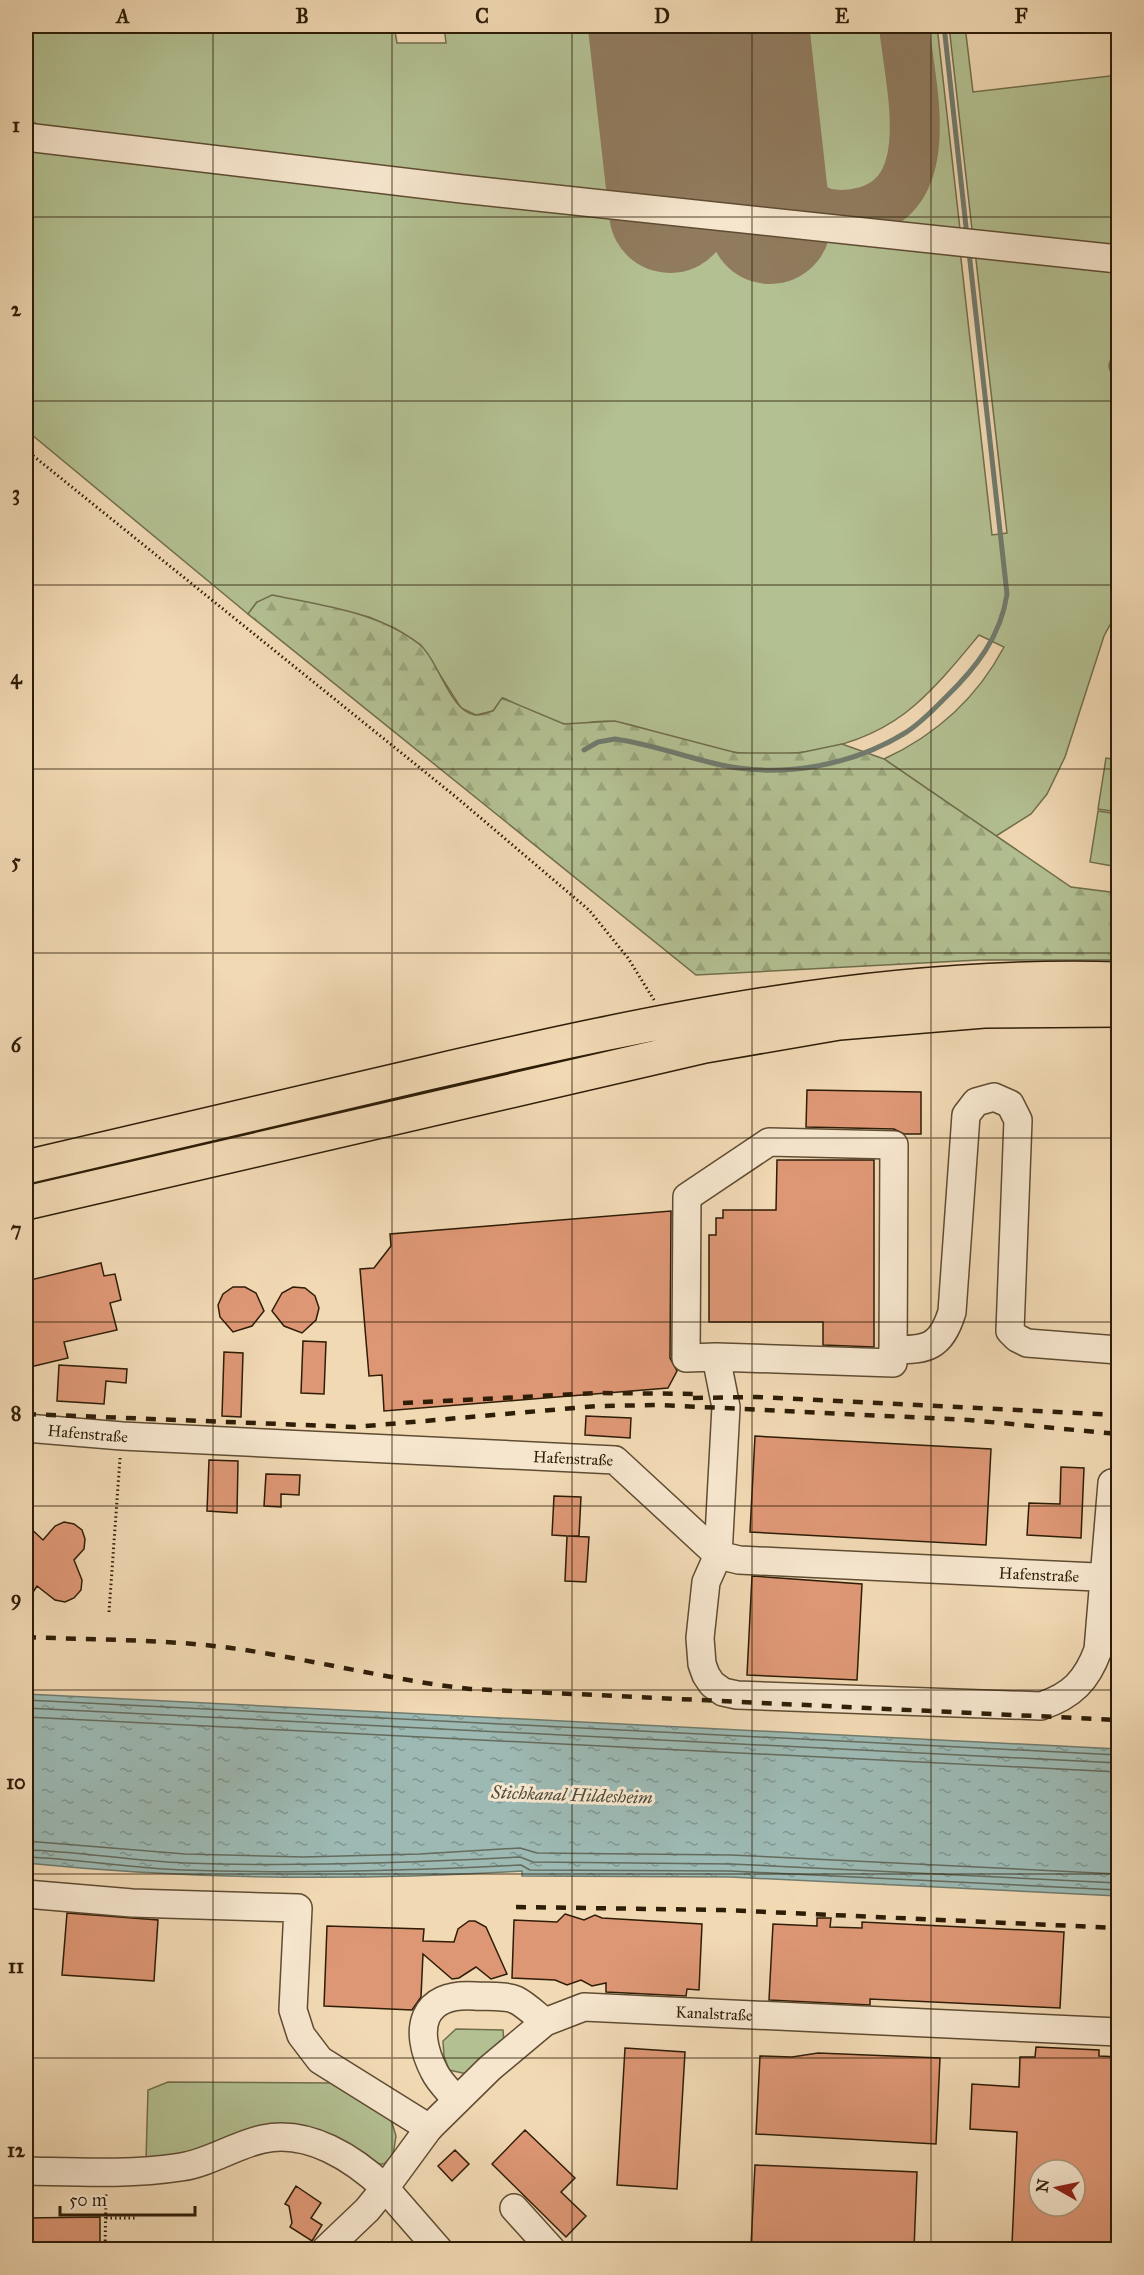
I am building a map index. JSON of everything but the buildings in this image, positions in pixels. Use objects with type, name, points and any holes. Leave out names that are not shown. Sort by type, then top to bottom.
[{"type":"main road","points":[[26,1167],[662,1021],[837,992],[982,980],[1119,979]]},
{"type":"main road","points":[[26,1203],[492,1093],[705,1046],[839,1023],[984,1011],[1119,1010]]},
{"type":"street","points":[[26,137],[462,189],[1119,259]]},
{"type":"street","points":[[893,1350],[919,1350],[930,1346],[940,1339],[948,1327],[952,1312],[966,1115],[976,1102],[994,1097],[1010,1104],[1018,1120],[1010,1331],[1027,1343],[1119,1350]]},
{"type":"street","points":[[769,1142],[894,1145],[893,1363],[716,1357],[686,1358],[687,1197],[769,1142]]},
{"type":"street","points":[[716,1357],[726,1407],[718,1555],[706,1582],[701,1607],[702,1664],[712,1684],[723,1692],[737,1695],[1041,1706],[1060,1700],[1076,1689],[1090,1672],[1101,1632],[1111,1578],[1107,1561],[1112,1483]]},
{"type":"street","name":"Hafenstraße","points":[[26,1428],[122,1436],[615,1460],[718,1555],[739,1560],[1111,1578]]},
{"type":"street","points":[[26,1894],[132,1903],[298,1908],[293,2010],[301,2035],[320,2060],[429,2128]]},
{"type":"street","points":[[457,2100],[435,2073],[423,2044],[423,2021],[433,2005],[445,1998],[465,1995],[515,1999],[545,2022]]},
{"type":"street","name":"Kanalstraße","points":[[326,2250],[367,2210],[429,2128],[490,2068],[545,2022],[584,2007],[1119,2032]]},
{"type":"street","points":[[26,2170],[133,2174],[184,2167],[264,2139],[300,2139],[333,2150],[360,2164],[385,2188],[439,2250]]},
{"type":"street","points":[[514,2208],[552,2250]]},
{"type":"path","points":[[26,450],[456,797],[589,910],[628,958],[658,1007],[662,1021]]},
{"type":"path","points":[[109,1612],[122,1436]]},
{"type":"path","points":[[105,2250],[106,2173]]},
{"type":"path","points":[[106,2218],[135,2218]]},
{"type":"green space","points":[[26,26],[394,26],[397,43],[446,43],[444,26],[716,26],[737,212],[44,128],[26,118]]},
{"type":"green space","points":[[780,26],[889,26],[899,110],[900,143],[894,172],[885,185],[873,194],[855,200],[838,201],[816,194],[797,180]]},
{"type":"green space","points":[[917,26],[937,26],[961,238],[880,221],[908,198],[925,169],[931,145]]},
{"type":"green space","points":[[949,26],[965,26],[973,92],[1118,75],[1118,230],[1111,246],[973,238]]},
{"type":"green space","points":[[26,144],[960,250],[992,535],[1007,533],[975,251],[1114,265],[1109,366],[1118,399],[1118,610],[1104,636],[1065,757],[1047,794],[1031,814],[996,836],[884,759],[921,739],[938,726],[968,699],[981,683],[1004,647],[979,635],[932,689],[893,721],[843,744],[816,750],[762,754],[708,748],[616,722],[559,723],[503,698],[493,711],[476,715],[461,708],[421,645],[396,629],[369,617],[295,600],[257,602],[248,614],[26,430]]},
{"type":"green space","points":[[272,595],[349,611],[386,624],[403,633],[426,651],[458,704],[475,715],[493,711],[502,698],[564,724],[615,721],[737,753],[799,753],[842,744],[884,759],[1071,887],[1118,893],[1118,960],[979,960],[696,975],[248,614],[257,602]]},
{"type":"green space","points":[[1106,758],[1118,760],[1118,812],[1098,809]]},
{"type":"green space","points":[[1098,811],[1118,814],[1118,867],[1090,862]]},
{"type":"green space","points":[[670,1028],[673,1042],[26,1191],[26,1177]]},
{"type":"green space","points":[[456,2029],[503,2030],[504,2043],[467,2074],[449,2070],[444,2056],[443,2041]]},
{"type":"green space","points":[[168,2082],[338,2083],[390,2116],[396,2136],[393,2155],[384,2164],[373,2164],[317,2135],[146,2160],[148,2090]]},
{"type":"water","name":"Stichkanal Hildesheim","points":[[26,1694],[1118,1749],[1118,1896],[730,1877],[522,1876],[522,1871],[335,1877],[211,1876],[26,1863]]},
{"type":"waterway","points":[[944,26],[967,236]]},
{"type":"waterway","points":[[584,750],[598,742],[615,739],[744,769],[792,769],[839,761],[862,754],[911,729],[937,706],[977,663],[999,624],[1007,594],[969,252]]},
{"type":"taxiway","points":[[669,196],[840,215],[873,209],[895,194],[908,172],[914,144],[915,114],[904,26]]},
{"type":"taxiway","points":[[764,167],[789,195],[822,212]]},
{"type":"runway","points":[[649,26],[670,212]]},
{"type":"runway","points":[[748,26],[770,223]]},
{"type":"railway","points":[[403,1403],[599,1393],[702,1394]]},
{"type":"railway","points":[[693,1398],[756,1397],[1118,1415]]},
{"type":"railway","points":[[26,1414],[355,1427],[597,1406],[661,1405],[969,1420],[1118,1434]]},
{"type":"railway","points":[[26,1637],[154,1641],[231,1648],[470,1689],[1118,1720]]},
{"type":"railway","points":[[516,1907],[723,1910],[1118,1928]]}]
